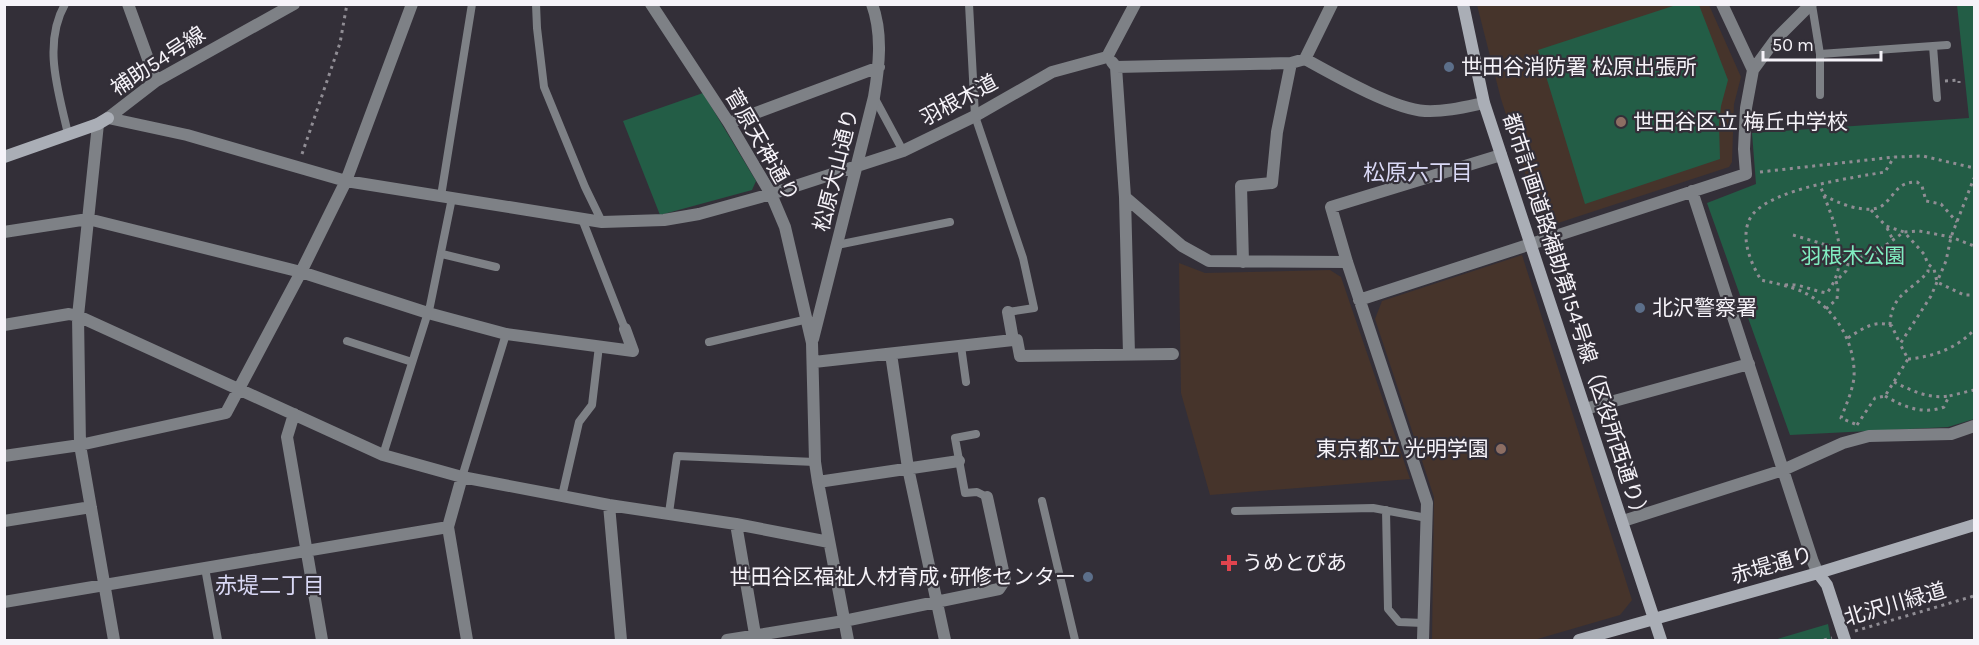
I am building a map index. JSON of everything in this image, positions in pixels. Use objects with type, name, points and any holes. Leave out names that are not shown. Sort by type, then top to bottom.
[{"type":"street","points":[[128,4],[156,81]]},
{"type":"street","name":"補助54号線","points":[[103,121],[156,81],[294,4]]},
{"type":"street","points":[[4,456],[81,444],[226,413],[301,272],[346,181],[412,4]]},
{"type":"street","name":"菅原天神通り","points":[[651,4],[729,123],[771,194],[785,227],[812,343],[815,462],[848,640]]},
{"type":"street","name":"松原大山通り","points":[[812,343],[874,97],[879,67],[879,31],[872,4]]},
{"type":"street","points":[[1129,354],[1125,197],[1116,67],[1107,57],[1135,4]]},
{"type":"street","points":[[1305,59],[1332,4]]},
{"type":"street","name":"都市計画道路補助第154号線（区役所西通り）","points":[[1462,4],[1484,102],[1661,640]]},
{"type":"street","points":[[1722,4],[1753,70]]},
{"type":"street","points":[[1359,300],[1746,174],[1744,148],[1746,108],[1753,70],[1775,40],[1811,5]]},
{"type":"street","name":"羽根木道","points":[[103,121],[187,135],[346,181],[602,222],[664,220],[699,214],[771,194],[903,151],[975,116],[1052,72],[1107,57]]},
{"type":"street","points":[[1116,67],[1291,63],[1305,59],[1402,106],[1424,111],[1458,109],[1484,102]]},
{"type":"street","points":[[1243,262],[1240,186],[1272,183],[1277,132],[1291,63]]},
{"type":"street","points":[[729,123],[879,67]]},
{"type":"street","points":[[4,157],[103,121],[88,219],[78,316],[81,444],[114,640]]},
{"type":"street","points":[[1423,640],[1427,503],[1359,300],[1331,207],[1502,155]]},
{"type":"street","points":[[1692,192],[1813,562],[1827,585],[1844,638]]},
{"type":"street","points":[[1125,197],[1182,246],[1209,261],[1347,262]]},
{"type":"street","points":[[4,232],[88,219],[301,272],[428,313],[506,334],[633,351],[625,329]]},
{"type":"street","points":[[1008,312],[1013,340]]},
{"type":"street","points":[[4,325],[69,314],[78,316],[383,455],[462,477],[609,505],[736,524],[829,542]]},
{"type":"street","points":[[814,362],[1013,340],[1017,340],[1020,356],[1173,354]]},
{"type":"street","points":[[891,354],[908,468],[945,640]]},
{"type":"street","points":[[1585,409],[1749,364]]},
{"type":"street","points":[[294,414],[287,437],[322,640]]},
{"type":"street","points":[[1623,521],[1783,470],[1843,443],[1869,436],[1952,434],[1974,426]]},
{"type":"street","points":[[818,482],[959,461]]},
{"type":"street","points":[[462,477],[448,527],[467,640]]},
{"type":"street","points":[[727,640],[756,638],[999,589],[1005,580],[987,497]]},
{"type":"street","points":[[609,505],[621,640]]},
{"type":"street","points":[[4,521],[91,507]]},
{"type":"street","points":[[736,524],[756,638]]},
{"type":"street","name":"赤堤通り","points":[[1579,640],[1818,573],[1974,525]]},
{"type":"street","points":[[4,602],[448,527]]},
{"type":"lane","points":[[65,4],[53,39],[55,76],[68,134]]},
{"type":"lane","points":[[383,455],[428,313],[442,254],[447,197],[472,4]]},
{"type":"lane","points":[[537,4],[537,28],[544,87],[585,188],[602,222]]},
{"type":"lane","points":[[969,4],[975,116],[1023,258],[1034,308],[1008,312]]},
{"type":"lane","points":[[1811,5],[1820,54],[1820,95]]},
{"type":"lane","points":[[1820,54],[1947,45]]},
{"type":"lane","points":[[1933,46],[1937,98]]},
{"type":"lane","points":[[874,97],[903,151]]},
{"type":"lane","points":[[582,219],[625,329]]},
{"type":"lane","points":[[837,245],[950,222]]},
{"type":"lane","points":[[442,254],[496,267]]},
{"type":"lane","points":[[709,342],[808,319]]},
{"type":"lane","points":[[462,477],[506,334]]},
{"type":"lane","points":[[348,340],[412,362]]},
{"type":"lane","points":[[562,496],[579,422],[592,405],[599,346]]},
{"type":"lane","points":[[961,346],[966,382]]},
{"type":"lane","points":[[976,434],[955,438],[959,461],[965,493],[977,492],[987,497]]},
{"type":"lane","points":[[669,513],[677,456],[815,462]]},
{"type":"lane","points":[[1042,501],[1074,640]]},
{"type":"lane","points":[[1235,511],[1373,508],[1427,518]]},
{"type":"lane","points":[[1386,510],[1388,609],[1399,622],[1423,623]]},
{"type":"lane","points":[[205,568],[218,640]]},
{"type":"path","points":[[298,167],[340,43],[347,4]]},
{"type":"path","points":[[1746,174],[1894,157],[1923,156],[1974,168]]},
{"type":"path","points":[[1894,157],[1885,172],[1820,185],[1786,194],[1769,202],[1753,215],[1746,230],[1750,262],[1761,279],[1802,291],[1826,309],[1848,338],[1854,377],[1850,396],[1841,418],[1857,425],[1875,398],[1885,396],[1915,410],[1933,411],[1944,407],[1949,396]]},
{"type":"path","points":[[1900,344],[1931,296],[1946,261],[1951,237],[1974,178]]},
{"type":"path","points":[[1824,195],[1845,206],[1871,210],[1881,207],[1898,188],[1908,182],[1917,182],[1922,186],[1926,201],[1941,204],[1957,222]]},
{"type":"path","points":[[1820,185],[1836,229],[1840,249],[1836,281],[1837,299],[1826,309]]},
{"type":"path","points":[[1871,210],[1886,226],[1893,240]]},
{"type":"path","points":[[1886,226],[1904,232],[1919,231],[1951,237],[1974,246]]},
{"type":"path","points":[[1849,261],[1875,253],[1904,232]]},
{"type":"path","points":[[1890,325],[1892,307],[1906,289],[1918,283],[1928,272],[1924,254],[1904,232]]},
{"type":"path","points":[[1793,235],[1840,249],[1849,261]]},
{"type":"path","points":[[1783,286],[1795,284],[1827,293],[1846,271],[1849,261]]},
{"type":"path","points":[[1928,264],[1934,269],[1937,282]]},
{"type":"path","points":[[1937,282],[1964,295],[1974,295]]},
{"type":"path","points":[[1848,338],[1874,323],[1883,322],[1892,326],[1908,359]]},
{"type":"path","points":[[1885,396],[1908,359],[1936,354],[1963,343],[1974,330]]},
{"type":"path","points":[[1894,382],[1926,395],[1938,397],[1974,390]]},
{"type":"path","name":"北沢川緑道","points":[[1824,640],[1844,638],[1974,596]]},
{"type":"shaded area","name":"世田谷区立 梅丘中学校","points":[[1477,5],[1709,5],[1741,77],[1734,104],[1732,162],[1729,167],[1555,224],[1538,213],[1501,99]]},
{"type":"shaded area","name":"東京都立 光明学園","points":[[1522,255],[1632,600],[1620,615],[1534,640],[1432,640],[1434,497],[1375,319],[1382,301]]},
{"type":"shaded area","name":"東京都立 光明学園","points":[[1179,263],[1205,273],[1330,270],[1341,277],[1410,479],[1210,495],[1181,393]]},
{"type":"green space","points":[[1676,5],[1699,5],[1728,80],[1719,124],[1720,159],[1585,204],[1538,50]]},
{"type":"green space","name":"羽根木公園","points":[[1957,5],[1974,5],[1974,419],[1948,427],[1790,435],[1707,203],[1756,184],[1752,133],[1969,118]]},
{"type":"green space","points":[[703,93],[756,181],[752,190],[660,215],[623,121]]},
{"type":"green space","points":[[1828,624],[1831,640],[1774,640]]},
{"type":"place","name":"世田谷消防署 松原出張所","points":[[1449,67]]},
{"type":"place","name":"世田谷区立 梅丘中学校","points":[[1621,122]]},
{"type":"place","name":"北沢警察署","points":[[1640,308]]},
{"type":"place","name":"東京都立 光明学園","points":[[1501,449]]},
{"type":"place","name":"うめとぴあ","points":[[1229,563]]},
{"type":"place","name":"世田谷区福祉人材育成･研修センター","points":[[1088,577]]},
{"type":"district","name":"松原六丁目","points":[[1418,173]]},
{"type":"district","name":"赤堤二丁目","points":[[270,586]]}]
